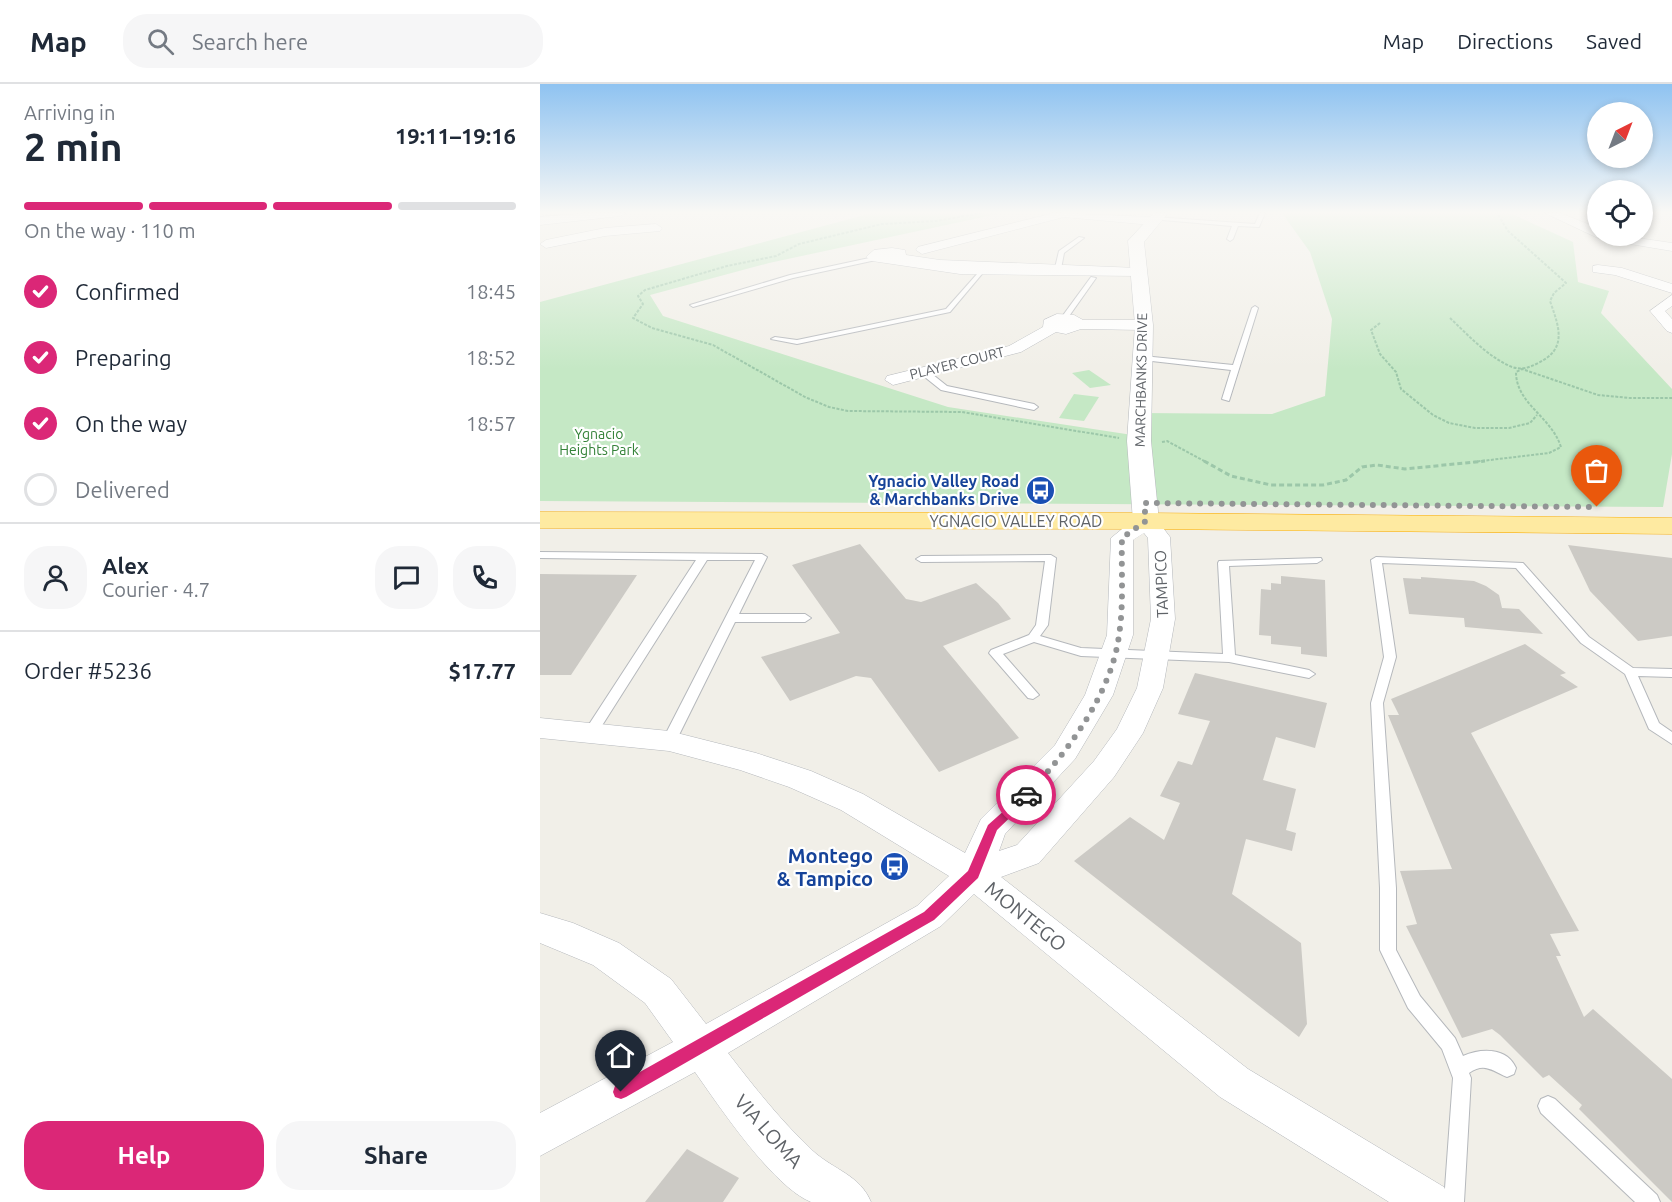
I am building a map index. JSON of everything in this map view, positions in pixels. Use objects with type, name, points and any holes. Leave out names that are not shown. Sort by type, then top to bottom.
[{"type":"highway","name":"YGNACIO VALLEY ROAD","points":[[540,501],[1145,512],[1672,526]]},
{"type":"highway","name":"YGNACIO VALLEY ROAD","points":[[540,520],[1672,507]]},
{"type":"street","points":[[949,265],[984,269],[1138,272]]},
{"type":"street","name":"MARCHBANKS DRIVE","points":[[1138,265],[1144,325],[1139,441],[1145,512]]},
{"type":"street","points":[[1598,269],[1617,272],[1672,289]]},
{"type":"street","points":[[1672,300],[1657,311],[1672,328]]},
{"type":"street","name":"PLAYER COURT","points":[[893,380],[1015,348],[1066,323],[1144,325]]},
{"type":"street","name":"TAMPICO","points":[[540,1135],[701,1048],[929,916],[973,874],[1028,854],[1079,799],[1129,733],[1150,688],[1163,619],[1159,537],[1145,512],[1122,538],[1119,635],[1099,695],[1084,724],[1039,782],[992,828],[973,874]]},
{"type":"street","name":"MONTEGO","points":[[540,728],[669,741],[746,761],[800,779],[852,802],[973,874],[1234,1083],[1429,1202]]},
{"type":"street","name":"VIA LOMA","points":[[540,928],[561,934],[606,954],[638,974],[658,991],[758,1125],[800,1168],[849,1202]]},
{"type":"lane","points":[[693,305],[792,276],[844,265]]},
{"type":"lane","points":[[1056,271],[1058,265]]},
{"type":"lane","points":[[775,339],[797,342],[948,311],[984,269]]},
{"type":"lane","points":[[1066,323],[1093,278]]},
{"type":"lane","points":[[1226,399],[1255,308]]},
{"type":"lane","points":[[1143,358],[1236,368]]},
{"type":"lane","points":[[924,372],[944,388],[1035,407]]},
{"type":"lane","points":[[540,555],[762,557],[669,741]]},
{"type":"lane","points":[[591,732],[703,557]]},
{"type":"lane","points":[[921,559],[1051,558],[1042,625],[1032,638],[995,653],[1033,695]]},
{"type":"lane","points":[[1229,658],[1223,563],[1317,560]]},
{"type":"lane","points":[[1454,1202],[1462,1078],[1449,1044],[1414,1002],[1388,950],[1388,888],[1377,703],[1390,657],[1376,560],[1519,565],[1585,640],[1630,672],[1654,726],[1672,739]]},
{"type":"lane","points":[[732,618],[805,618]]},
{"type":"lane","points":[[1032,638],[1081,652],[1229,658],[1309,674]]},
{"type":"lane","points":[[1630,672],[1672,673]]},
{"type":"lane","points":[[1459,1069],[1465,1064],[1487,1057],[1500,1061],[1507,1068]]},
{"type":"lane","points":[[1548,1106],[1650,1202]]},
{"type":"path","points":[[1139,441],[1167,441],[1231,476],[1271,485],[1323,485],[1346,480],[1362,467],[1377,465],[1405,469],[1437,467],[1549,453],[1561,447],[1554,429],[1537,415],[1515,379],[1516,372],[1553,356],[1558,347],[1561,328],[1550,301],[1554,293],[1566,283],[1546,265]]},
{"type":"path","points":[[1450,318],[1491,353],[1509,365],[1588,392],[1614,398],[1638,400],[1672,398]]},
{"type":"path","points":[[1380,323],[1371,330],[1380,354],[1396,372],[1401,388],[1433,415],[1449,423],[1474,428],[1509,428],[1530,423],[1537,415]]},
{"type":"green space","name":"Ygnacio Heights Park","points":[[677,265],[761,265],[650,295],[663,316],[948,407],[1139,436],[1139,413],[1272,414],[1325,396],[1332,319],[1314,265],[1576,265],[1578,282],[1609,291],[1601,313],[1672,389],[1672,454],[1663,507],[540,501],[540,302]]},
{"type":"green space","points":[[1089,370],[1111,385],[1090,388],[1072,373]]},
{"type":"green space","points":[[1074,394],[1099,397],[1084,421],[1059,418]]},
{"type":"building","points":[[860,544],[906,599],[921,602],[976,583],[998,603],[1011,619],[943,646],[1019,738],[939,772],[871,678],[856,676],[790,701],[761,657],[840,633],[792,565]]},
{"type":"building","points":[[1568,545],[1672,558],[1672,636],[1638,641],[1590,591]]},
{"type":"building","points":[[540,574],[637,575],[571,675],[540,675]]},
{"type":"building","points":[[1281,576],[1325,580],[1327,657],[1301,654],[1301,647],[1271,644],[1271,636],[1259,635],[1261,589],[1271,590],[1271,583],[1281,584]]},
{"type":"building","points":[[1421,577],[1474,581],[1486,586],[1499,595],[1502,608],[1519,609],[1543,634],[1465,627],[1464,618],[1409,614],[1403,578],[1421,579]]},
{"type":"building","points":[[1525,644],[1566,673],[1560,675],[1578,687],[1471,733],[1579,931],[1550,934],[1561,956],[1556,956],[1584,1017],[1593,1009],[1672,1079],[1672,1202],[1579,1109],[1582,1105],[1549,1075],[1543,1078],[1500,1035],[1492,1029],[1462,1038],[1406,926],[1417,924],[1400,871],[1452,869],[1388,715],[1399,715],[1391,699]]},
{"type":"building","points":[[1195,673],[1327,703],[1315,748],[1276,737],[1263,780],[1296,789],[1286,830],[1296,833],[1292,851],[1246,839],[1232,894],[1301,943],[1307,1024],[1299,1037],[1074,861],[1130,817],[1164,840],[1180,803],[1160,796],[1178,761],[1192,765],[1210,721],[1178,714]]},
{"type":"building","points":[[687,1149],[739,1178],[723,1202],[645,1202]]},
{"type":"way so far","points":[[1026,795],[1065,752],[1084,724],[1099,695],[1117,647],[1119,635],[1122,538],[1146,521],[1144,503],[1597,507]]},
{"type":"place","name":"Ygnacio Valley Road & Marchbanks Drive","points":[[1040,490]]},
{"type":"place","name":"Montego & Tampico","points":[[894,866]]},
{"type":"route","points":[[621,1092],[929,916],[973,874],[992,828],[1026,795]]}]
